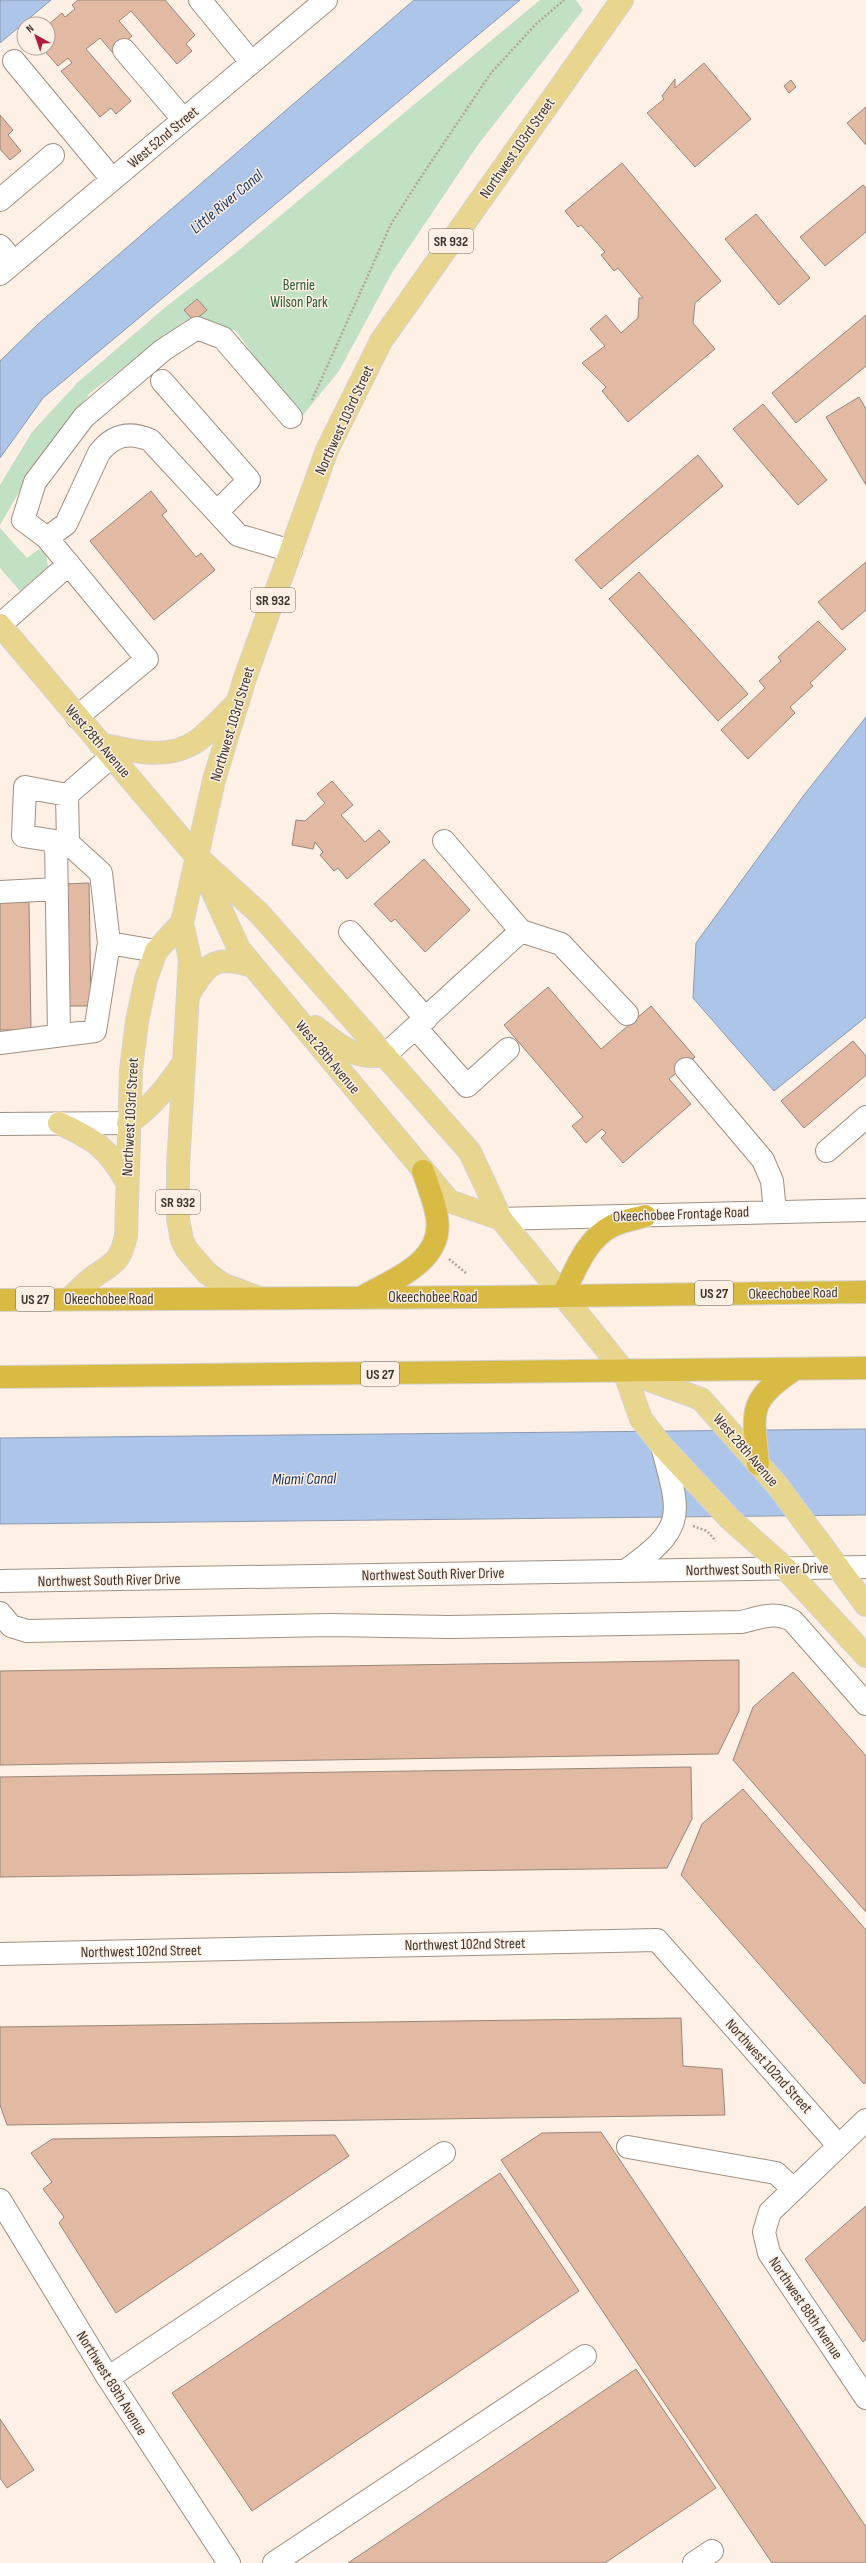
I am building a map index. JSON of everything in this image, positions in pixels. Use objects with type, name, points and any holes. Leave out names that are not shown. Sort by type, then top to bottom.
[{"type":"highway","points":[[361,1298],[414,1267],[427,1257],[433,1245],[437,1234],[437,1218],[423,1171]]},
{"type":"highway","points":[[562,1295],[587,1248],[596,1238],[614,1225],[645,1216]]},
{"type":"highway","name":"Okeechobee Road","points":[[0,1300],[262,1299],[866,1292]]},
{"type":"highway","name":"US 27","points":[[0,1377],[866,1368]]},
{"type":"highway","points":[[758,1464],[754,1420],[756,1405],[762,1395],[773,1384],[795,1369]]},
{"type":"main road","name":"Northwest 103rd Street","points":[[184,1061],[190,959],[182,923],[196,856],[214,780],[238,702],[327,450],[381,340],[622,0]]},
{"type":"main road","name":"West 28th Avenue","points":[[0,625],[196,856],[259,913],[470,1152],[501,1219],[624,1371],[641,1419],[662,1446],[729,1518],[784,1568],[866,1656]]},
{"type":"main road","points":[[106,750],[156,754],[174,752],[191,745],[238,702]]},
{"type":"main road","name":"West 28th Avenue","points":[[196,856],[239,949],[448,1201],[501,1219]]},
{"type":"main road","name":"Northwest 103rd Street","points":[[69,1299],[95,1276],[117,1261],[122,1252],[126,1236],[128,1123],[131,1070],[137,1021],[146,979],[156,951],[182,923]]},
{"type":"main road","points":[[188,995],[203,970],[210,965],[219,961],[233,960],[252,966]]},
{"type":"main road","points":[[282,1001],[343,1048],[370,1058],[385,1055]]},
{"type":"main road","points":[[128,1123],[149,1108],[163,1093],[184,1061]]},
{"type":"main road","name":"SR 932","points":[[184,1061],[178,1167],[178,1219],[182,1240],[187,1250],[207,1273],[222,1284],[262,1299]]},
{"type":"main road","points":[[59,1123],[83,1135],[108,1153],[127,1182]]},
{"type":"main road","name":"West 28th Avenue","points":[[624,1371],[701,1398],[758,1464],[802,1519],[866,1605]]},
{"type":"street","points":[[200,0],[251,62]]},
{"type":"street","name":"West 52nd Street","points":[[5,261],[112,179],[321,1]]},
{"type":"street","points":[[124,50],[184,119]]},
{"type":"street","points":[[14,61],[112,179]]},
{"type":"street","points":[[0,200],[52,155]]},
{"type":"street","points":[[77,717],[147,659],[47,538],[23,520],[35,482],[84,417],[163,350],[197,328],[223,338],[291,417]]},
{"type":"street","points":[[162,381],[249,480],[217,512]]},
{"type":"street","points":[[47,538],[66,524],[99,453],[106,444],[116,437],[128,434],[139,435],[150,440],[238,535],[291,551]]},
{"type":"street","points":[[0,625],[69,564]]},
{"type":"street","points":[[59,1036],[57,889],[67,795],[106,750]]},
{"type":"street","points":[[0,1043],[95,1031],[109,943],[101,873],[62,842],[23,836],[25,787],[67,795]]},
{"type":"street","points":[[444,841],[521,931],[561,944],[627,1014]]},
{"type":"street","points":[[0,892],[57,889]]},
{"type":"street","points":[[385,1055],[421,1024],[521,931]]},
{"type":"street","points":[[350,932],[467,1086],[508,1049]]},
{"type":"street","points":[[109,943],[156,951]]},
{"type":"street","points":[[686,1069],[763,1160],[772,1181],[776,1211]]},
{"type":"street","points":[[827,1150],[866,1117]]},
{"type":"street","points":[[0,1124],[128,1123]]},
{"type":"street","name":"Okeechobee Frontage Road","points":[[501,1219],[645,1216],[865,1207]]},
{"type":"street","points":[[625,1571],[660,1545],[674,1521],[675,1496],[662,1446]]},
{"type":"street","name":"Northwest South River Drive","points":[[0,1581],[866,1567]]},
{"type":"street","points":[[0,1613],[11,1626],[27,1631],[330,1625],[449,1627],[742,1622],[772,1615],[783,1615],[793,1621],[866,1704]]},
{"type":"street","name":"Northwest 102nd Street","points":[[0,1954],[657,1940],[838,2145]]},
{"type":"street","name":"Northwest 88th Avenue","points":[[866,2120],[838,2145],[770,2212],[764,2232],[769,2253],[866,2398]]},
{"type":"street","points":[[628,2147],[776,2173],[793,2189]]},
{"type":"street","points":[[108,2378],[444,2153]]},
{"type":"street","name":"Northwest 89th Avenue","points":[[0,2200],[108,2378],[229,2563]]},
{"type":"street","points":[[274,2563],[585,2356]]},
{"type":"street","points":[[694,2563],[712,2551]]},
{"type":"path","points":[[312,400],[391,224],[491,73],[536,24],[564,0]]},
{"type":"path","points":[[444,1254],[466,1273]]},
{"type":"path","points":[[691,1526],[707,1531],[716,1542]]},
{"type":"green space","name":"Bernie Wilson Park","points":[[540,0],[576,0],[583,10],[477,146],[393,271],[339,371],[299,420],[236,331],[185,321],[90,393],[20,490],[0,525],[0,485],[32,432],[78,382],[168,305],[233,255]]},
{"type":"green space","points":[[0,528],[27,558],[39,549],[46,554],[48,567],[20,591],[0,568]]},
{"type":"water","points":[[0,0],[51,0],[32,16],[16,16],[16,30],[0,43]]},
{"type":"water","name":"Little River Canal","points":[[414,0],[520,0],[43,398],[0,458],[0,361],[38,324]]},
{"type":"water","points":[[866,717],[866,1017],[774,1091],[693,998],[696,943],[804,795]]},
{"type":"water","name":"Miami Canal","points":[[866,1429],[866,1515],[0,1524],[0,1438]]},
{"type":"building","points":[[78,0],[165,0],[195,35],[186,44],[192,51],[177,64],[131,11],[119,21],[132,36],[113,53],[100,38],[86,49],[131,101],[116,114],[111,108],[100,117],[61,71],[72,63],[68,58],[58,66],[49,56],[56,56],[56,18],[62,13],[65,17],[75,9],[72,5]]},
{"type":"building","points":[[704,63],[751,119],[695,167],[647,113],[664,99],[662,96],[675,79],[675,88]]},
{"type":"building","points":[[791,80],[796,87],[789,93],[784,86]]},
{"type":"building","points":[[866,107],[866,145],[847,123]]},
{"type":"building","points":[[0,115],[13,130],[8,135],[21,151],[10,160],[0,149]]},
{"type":"building","points":[[622,163],[721,281],[695,303],[693,323],[715,349],[628,422],[602,391],[606,387],[582,363],[605,346],[590,329],[606,315],[621,333],[638,318],[639,298],[643,298],[618,268],[614,271],[601,255],[605,252],[581,225],[578,227],[565,211]]},
{"type":"building","points":[[863,185],[866,188],[866,232],[825,266],[800,237]]},
{"type":"building","points":[[756,214],[810,278],[779,305],[725,239]]},
{"type":"building","points":[[197,299],[207,310],[194,321],[184,310]]},
{"type":"building","points":[[866,315],[866,366],[796,423],[772,393]]},
{"type":"building","points":[[859,397],[866,409],[866,485],[826,417]]},
{"type":"building","points":[[763,404],[827,480],[798,505],[733,429]]},
{"type":"building","points":[[698,455],[723,486],[601,589],[575,560]]},
{"type":"building","points":[[151,491],[167,511],[162,515],[196,557],[201,553],[215,570],[154,620],[90,541]]},
{"type":"building","points":[[866,562],[866,610],[842,630],[818,602]]},
{"type":"building","points":[[639,572],[748,694],[718,721],[609,599]]},
{"type":"building","points":[[818,621],[846,649],[810,683],[813,686],[790,707],[795,713],[748,759],[721,730],[765,688],[759,681],[781,661],[778,657]]},
{"type":"building","points":[[332,781],[353,805],[341,815],[365,842],[379,830],[390,842],[347,879],[338,868],[334,871],[320,855],[323,852],[315,842],[313,849],[292,845],[296,820],[305,821],[325,803],[317,794]]},
{"type":"building","points":[[424,859],[470,910],[425,952],[395,919],[391,922],[374,904]]},
{"type":"building","points":[[89,883],[91,1006],[68,1006],[66,884]]},
{"type":"building","points":[[0,902],[29,902],[31,1030],[0,1030]]},
{"type":"building","points":[[548,987],[601,1049],[651,1006],[695,1057],[669,1079],[691,1104],[623,1163],[601,1138],[606,1133],[602,1129],[586,1143],[572,1126],[583,1117],[504,1025]]},
{"type":"building","points":[[853,1041],[866,1056],[866,1075],[804,1128],[781,1101]]},
{"type":"building","points":[[739,1660],[739,1711],[718,1754],[0,1765],[0,1671]]},
{"type":"building","points":[[793,1672],[866,1756],[866,1912],[733,1760],[753,1707]]},
{"type":"building","points":[[691,1767],[692,1819],[667,1868],[0,1877],[0,1777]]},
{"type":"building","points":[[743,1789],[866,1930],[866,2082],[864,2084],[681,1875],[702,1824]]},
{"type":"building","points":[[681,2018],[683,2066],[722,2069],[725,2115],[7,2125],[0,2105],[0,2027]]},
{"type":"building","points":[[601,2132],[866,2527],[866,2563],[772,2563],[501,2160],[542,2133]]},
{"type":"building","points":[[335,2135],[349,2156],[116,2313],[59,2223],[64,2217],[43,2189],[52,2182],[31,2153],[52,2139]]},
{"type":"building","points":[[500,2173],[579,2291],[252,2511],[172,2393]]},
{"type":"building","points":[[866,2206],[866,2339],[863,2342],[805,2259]]},
{"type":"building","points":[[636,2369],[716,2488],[605,2563],[348,2563]]},
{"type":"building","points":[[0,2419],[34,2470],[7,2488],[0,2478]]}]
